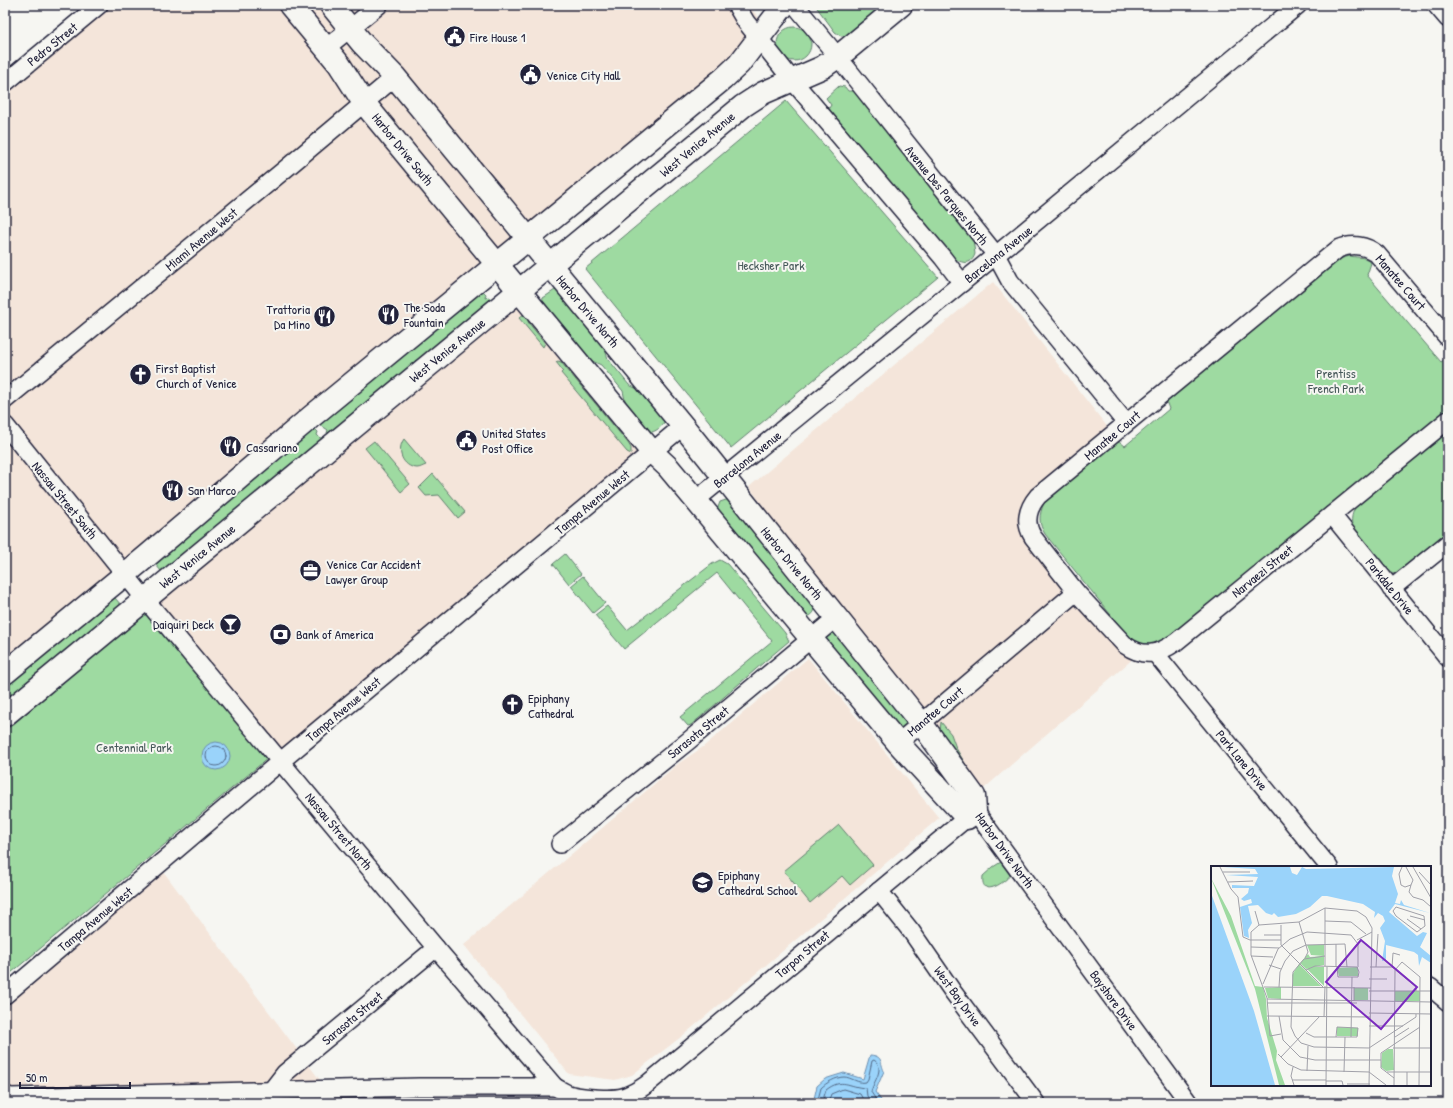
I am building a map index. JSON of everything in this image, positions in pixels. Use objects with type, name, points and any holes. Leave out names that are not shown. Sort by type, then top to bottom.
[{"type":"street","name":"Pedro Street","points":[[5,83],[99,5]]},
{"type":"street","name":"Harbor Drive South","points":[[290,5],[339,64],[364,102],[519,291]]},
{"type":"street","points":[[331,5],[395,77],[528,239]]},
{"type":"street","points":[[326,48],[379,5]]},
{"type":"street","points":[[736,5],[758,38],[792,80],[943,258],[962,283]]},
{"type":"street","points":[[5,673],[317,412],[723,79],[739,64],[784,5]]},
{"type":"street","name":"Avenue Des Parques North","points":[[795,5],[996,256],[1010,281],[1126,423]]},
{"type":"street","name":"West Venice Avenue","points":[[5,715],[743,106],[763,93],[813,72],[838,57],[901,5]]},
{"type":"street","name":"Barcelona Avenue","points":[[696,500],[996,256],[1298,5]]},
{"type":"street","points":[[1436,5],[1448,19]]},
{"type":"street","name":"Miami Avenue West","points":[[5,400],[395,77]]},
{"type":"street","name":"Harbor Drive North","points":[[528,239],[683,426],[723,478],[921,723],[974,796],[971,815]]},
{"type":"street","name":"Manatee Court","points":[[898,743],[1076,592],[1030,532],[1027,522],[1030,509],[1038,496],[1333,252],[1350,245],[1365,247],[1372,250],[1448,338]]},
{"type":"street","name":"Harbor Drive North","points":[[519,291],[652,452],[668,466],[898,743],[971,815],[1038,897]]},
{"type":"street","name":"Narvaezi Street","points":[[1155,653],[1166,649],[1176,642],[1448,420]]},
{"type":"street","name":"Nassau Street South","points":[[5,425],[125,574]]},
{"type":"street","name":"Tampa Avenue West","points":[[5,996],[281,761],[683,426]]},
{"type":"street","name":"Parkdale Drive","points":[[1332,515],[1448,658]]},
{"type":"street","points":[[1392,589],[1448,543]]},
{"type":"street","name":"Nassau Street North","points":[[125,574],[436,948],[555,1095]]},
{"type":"street","points":[[1076,592],[1125,644],[1140,652],[1155,653]]},
{"type":"street","name":"Sarasota Street","points":[[560,844],[687,742],[836,618]]},
{"type":"street","name":"Park Lane Drive","points":[[1155,653],[1328,866]]},
{"type":"street","name":"Tarpon Street","points":[[632,1099],[646,1085],[971,815]]},
{"type":"street","name":"West Bay Drive","points":[[879,891],[911,931],[953,992],[1036,1103]]},
{"type":"street","name":"Bayshore Drive","points":[[1038,897],[1189,1103]]},
{"type":"street","name":"Sarasota Street","points":[[271,1091],[285,1073],[436,948]]},
{"type":"street","points":[[1431,988],[1448,1002]]},
{"type":"street","points":[[5,1095],[419,1087],[555,1095],[567,1093],[577,1096],[632,1099]]},
{"type":"shaded area","points":[[96,5],[280,5],[486,263],[110,574],[87,589],[5,659],[5,78]]},
{"type":"shaded area","points":[[300,5],[321,5],[517,237],[498,253]]},
{"type":"shaded area","points":[[341,5],[748,5],[761,20],[727,64],[529,227]]},
{"type":"shaded area","points":[[993,282],[1113,434],[1039,495],[1029,523],[1021,530],[1135,657],[980,792],[841,613],[749,487]]},
{"type":"shaded area","points":[[518,303],[641,451],[273,764],[149,607]]},
{"type":"shaded area","name":"Epiphany Cathedral School","points":[[808,658],[939,818],[686,1033],[632,1075],[615,1080],[569,1074],[464,945],[679,763],[703,747]]},
{"type":"shaded area","points":[[160,867],[326,1088],[133,1103],[5,1103],[5,992]]},
{"type":"green space","points":[[815,5],[890,5],[850,35],[841,36],[835,32]]},
{"type":"green space","points":[[794,27],[806,32],[811,44],[806,56],[794,61],[782,56],[777,44],[782,32]]},
{"type":"green space","points":[[839,86],[845,87],[848,91],[855,91],[973,239],[975,254],[973,259],[963,262],[949,254],[830,110],[829,108],[831,105],[826,98]]},
{"type":"green space","name":"Hecksher Park","points":[[786,101],[938,277],[731,448],[585,269]]},
{"type":"green space","name":"Prentiss French Park","points":[[1350,256],[1365,258],[1371,263],[1367,275],[1441,362],[1448,357],[1448,409],[1170,639],[1146,647],[1132,641],[1045,534],[1041,526],[1040,519],[1044,503],[1115,443],[1120,442],[1125,446],[1169,409],[1166,401],[1335,260]]},
{"type":"green space","points":[[482,290],[486,294],[485,298],[489,297],[493,302],[329,435],[327,433],[328,430],[319,424]]},
{"type":"green space","points":[[555,290],[559,290],[603,343],[608,359],[629,385],[644,392],[665,420],[658,429],[649,432],[626,405],[623,391],[601,365],[586,358],[542,302],[543,298]]},
{"type":"green space","points":[[525,313],[529,319],[528,322],[545,343],[543,347],[519,318]]},
{"type":"green space","points":[[556,362],[561,362],[628,443],[631,448],[631,454],[627,452],[561,373],[563,371]]},
{"type":"green space","points":[[314,428],[318,432],[317,435],[320,438],[323,437],[326,441],[162,572],[155,564]]},
{"type":"green space","points":[[1448,428],[1448,536],[1397,574],[1387,572],[1352,526],[1352,518],[1356,506]]},
{"type":"green space","points":[[404,439],[426,465],[417,468],[408,465],[404,461],[401,448]]},
{"type":"green space","points":[[374,441],[410,484],[401,492],[365,448]]},
{"type":"green space","points":[[433,474],[465,512],[458,518],[439,495],[426,496],[419,488]]},
{"type":"green space","points":[[729,500],[815,606],[814,612],[810,616],[805,617],[717,510],[720,502]]},
{"type":"green space","points":[[565,554],[581,574],[569,584],[553,564]]},
{"type":"green space","points":[[720,560],[727,564],[785,633],[789,641],[703,715],[688,726],[680,717],[772,641],[717,573],[624,649],[595,615],[607,606],[627,630],[712,564]]},
{"type":"green space","points":[[583,576],[605,603],[593,613],[571,586]]},
{"type":"green space","points":[[114,597],[122,606],[5,706],[5,684],[103,603]]},
{"type":"green space","name":"Centennial Park","points":[[146,613],[268,758],[5,978],[5,731]]},
{"type":"green space","points":[[831,632],[837,633],[911,720],[901,732],[825,640]]},
{"type":"green space","points":[[941,722],[951,734],[956,748],[980,789],[941,734]]},
{"type":"green space","points":[[839,825],[873,865],[850,885],[842,876],[810,903],[784,871]]},
{"type":"green space","points":[[1001,862],[1004,862],[1011,874],[999,885],[989,888],[985,887],[983,883],[983,876]]},
{"type":"water","points":[[216,742],[226,746],[230,756],[226,766],[216,770],[206,766],[202,756],[206,746]]},
{"type":"water","points":[[870,1055],[879,1058],[884,1071],[875,1092],[883,1103],[813,1103],[817,1086],[825,1079],[844,1073],[863,1079]]},
{"type":"place","name":"Fire House 1","points":[[454,37]]},
{"type":"place","name":"Venice City Hall","points":[[531,75]]},
{"type":"place","name":"The Soda Fountain","points":[[388,314]]},
{"type":"place","name":"Trattoria Da Mino","points":[[325,316]]},
{"type":"place","name":"First Baptist Church of Venice","points":[[140,375]]},
{"type":"place","name":"United States Post Office","points":[[466,440]]},
{"type":"place","name":"Cassariano","points":[[231,447]]},
{"type":"place","name":"San Marco","points":[[173,490]]},
{"type":"place","name":"Venice Car Accident Lawyer Group","points":[[311,571]]},
{"type":"place","name":"Daiquiri Deck","points":[[230,624]]},
{"type":"place","name":"Bank of America","points":[[280,634]]},
{"type":"place","name":"Epiphany Cathedral","points":[[512,705]]},
{"type":"place","name":"Epiphany Cathedral School","points":[[702,882]]}]
